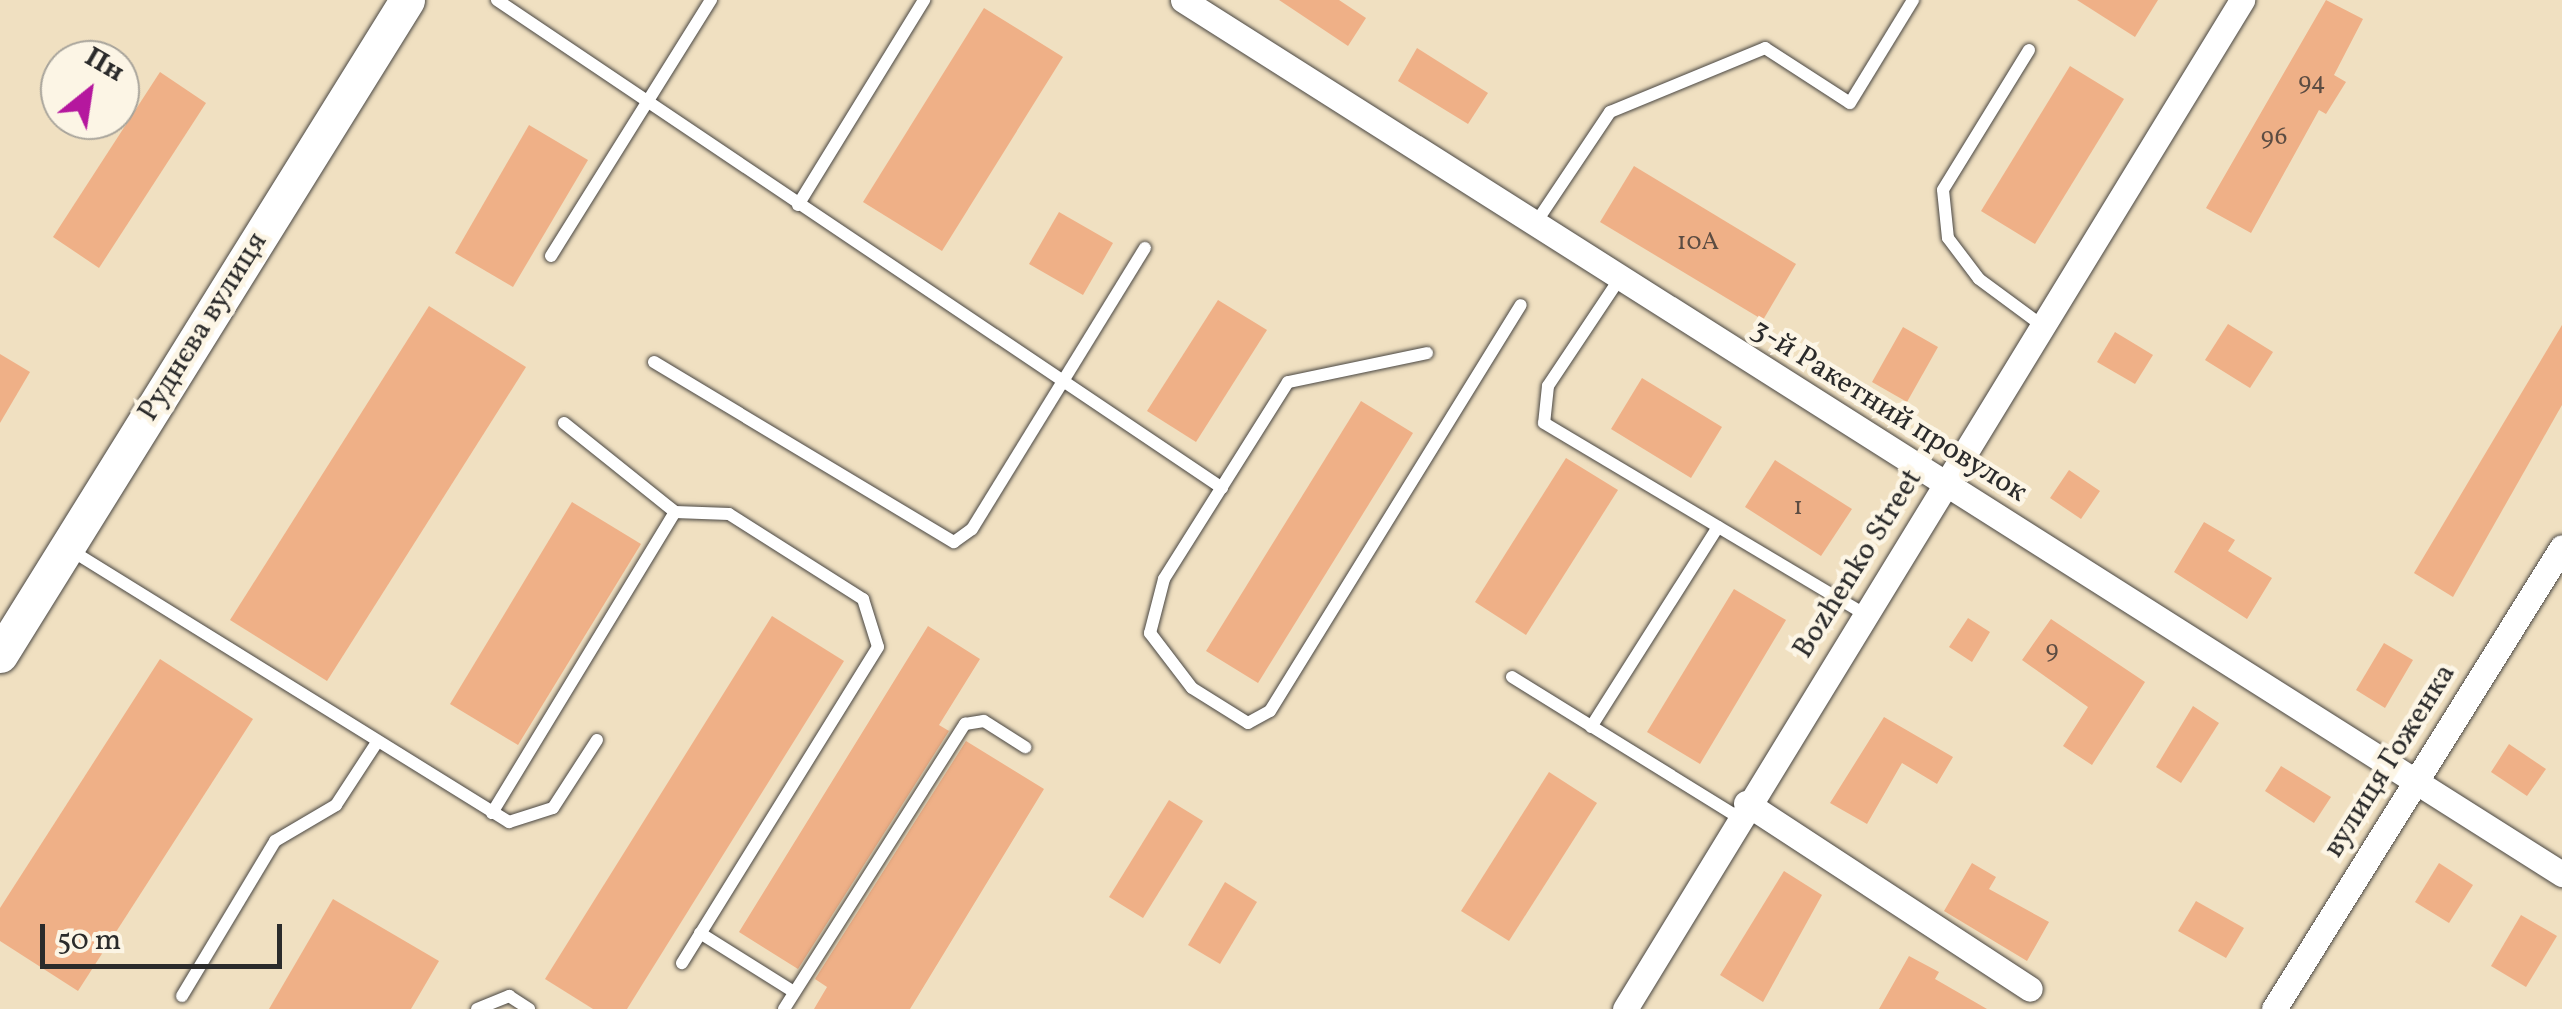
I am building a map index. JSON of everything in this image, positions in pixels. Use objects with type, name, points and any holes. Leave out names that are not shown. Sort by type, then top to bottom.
[{"type":"street","name":"Руднєва вулиця","points":[[0,655],[407,0]]},
{"type":"street","name":"3-й Ракетний провулок","points":[[1182,0],[2413,785],[2562,874]]},
{"type":"street","name":"Bozhenko Street","points":[[1625,1009],[1742,810],[2044,327],[2242,0]]},
{"type":"street","name":"вулиця Гоженка","points":[[2274,1009],[2562,547]]},
{"type":"street","points":[[1742,810],[2030,989]]},
{"type":"lane","points":[[498,0],[1222,488]]},
{"type":"lane","points":[[551,256],[711,0]]},
{"type":"lane","points":[[798,205],[924,0]]},
{"type":"lane","points":[[1535,224],[1610,112],[1765,48],[1850,103],[1913,0]]},
{"type":"lane","points":[[2029,50],[1943,190],[1948,238],[1979,279],[2044,327]]},
{"type":"lane","points":[[654,362],[954,542],[972,528],[1146,248]]},
{"type":"lane","points":[[1620,278],[1548,386],[1544,422],[1865,614]]},
{"type":"lane","points":[[1426,352],[1288,382],[1164,579],[1150,633],[1192,688],[1248,723],[1270,711],[1520,305]]},
{"type":"lane","points":[[564,423],[674,512],[729,514],[863,598],[878,647],[682,963]]},
{"type":"lane","points":[[492,813],[674,512]]},
{"type":"lane","points":[[1591,727],[1718,527]]},
{"type":"lane","points":[[66,548],[508,822],[553,808],[597,740]]},
{"type":"lane","points":[[1512,677],[1591,727],[1742,810]]},
{"type":"lane","points":[[784,1009],[965,724],[984,721],[1024,748]]},
{"type":"lane","points":[[182,996],[276,841],[336,805],[377,742]]},
{"type":"lane","points":[[700,933],[794,992]]},
{"type":"lane","points":[[477,1009],[509,996],[529,1009]]},
{"type":"building","points":[[1279,0],[1339,0],[1366,18],[1348,46]]},
{"type":"building","points":[[2077,0],[2158,0],[2135,37]]},
{"type":"building","points":[[2326,0],[2363,19],[2334,75],[2346,82],[2326,114],[2319,110],[2251,233],[2206,208]]},
{"type":"building","points":[[984,8],[1063,57],[942,251],[863,202]]},
{"type":"building","points":[[1417,48],[1488,93],[1468,124],[1398,81]]},
{"type":"building","points":[[2070,66],[2124,99],[2035,244],[1981,211]]},
{"type":"building","points":[[160,72],[206,103],[99,268],[53,237],[116,140],[140,140],[140,103]]},
{"type":"building","points":[[529,125],[588,160],[513,287],[455,253]]},
{"type":"building","points":[[1634,166],[1796,264],[1763,320],[1600,222]]},
{"type":"building","points":[[1059,212],[1113,243],[1083,295],[1029,264]]},
{"type":"building","points":[[1218,300],[1267,330],[1196,442],[1147,411]]},
{"type":"building","points":[[429,306],[526,367],[327,681],[230,620]]},
{"type":"building","points":[[2228,324],[2273,352],[2250,388],[2205,360]]},
{"type":"building","points":[[2562,325],[2562,405],[2453,597],[2414,573]]},
{"type":"building","points":[[1903,327],[1938,347],[1907,402],[1872,382]]},
{"type":"building","points":[[2115,332],[2153,355],[2135,384],[2097,362]]},
{"type":"building","points":[[0,354],[30,372],[0,423]]},
{"type":"building","points":[[1642,378],[1722,427],[1691,478],[1611,429]]},
{"type":"building","points":[[1361,401],[1413,433],[1258,683],[1206,651]]},
{"type":"building","points":[[1566,458],[1618,490],[1526,635],[1475,602]]},
{"type":"building","points":[[1775,460],[1852,509],[1821,556],[1745,507]]},
{"type":"building","points":[[2069,470],[2100,491],[2081,519],[2050,498]]},
{"type":"building","points":[[572,502],[641,544],[518,745],[450,704]]},
{"type":"building","points":[[2204,522],[2235,540],[2228,551],[2272,578],[2247,619],[2174,572]]},
{"type":"building","points":[[1734,589],[1786,620],[1700,764],[1647,732]]},
{"type":"building","points":[[772,616],[844,661],[627,1009],[593,1009],[545,979]]},
{"type":"building","points":[[1968,618],[1990,632],[1972,662],[1949,647]]},
{"type":"building","points":[[2051,619],[2145,682],[2092,765],[2063,746],[2088,707],[2022,660]]},
{"type":"building","points":[[928,626],[980,659],[939,725],[949,731],[798,969],[739,932]]},
{"type":"building","points":[[2384,643],[2413,660],[2385,708],[2356,690]]},
{"type":"building","points":[[160,659],[253,719],[78,991],[0,941],[0,908]]},
{"type":"building","points":[[2193,706],[2219,723],[2181,783],[2156,767]]},
{"type":"building","points":[[1884,717],[1953,757],[1937,784],[1902,763],[1867,824],[1830,803]]},
{"type":"building","points":[[966,741],[1044,789],[910,1009],[814,1009],[827,987],[815,979]]},
{"type":"building","points":[[2509,744],[2546,769],[2527,796],[2491,772]]},
{"type":"building","points":[[2281,766],[2331,797],[2314,823],[2265,791]]},
{"type":"building","points":[[1549,772],[1597,803],[1509,941],[1461,911]]},
{"type":"building","points":[[1169,800],[1203,821],[1143,918],[1109,897]]},
{"type":"building","points":[[1972,863],[1996,877],[1989,889],[2049,922],[2027,961],[1944,911]]},
{"type":"building","points":[[2439,863],[2473,885],[2449,923],[2415,902]]},
{"type":"building","points":[[1784,871],[1822,895],[1763,1002],[1720,975]]},
{"type":"building","points":[[1225,882],[1257,902],[1220,964],[1188,945]]},
{"type":"building","points":[[333,899],[439,961],[411,1009],[269,1009]]},
{"type":"building","points":[[2196,901],[2244,928],[2226,958],[2178,931]]},
{"type":"building","points":[[2521,915],[2557,936],[2526,987],[2491,966]]},
{"type":"building","points":[[1909,956],[1939,972],[1935,979],[1987,1009],[1879,1009]]}]
